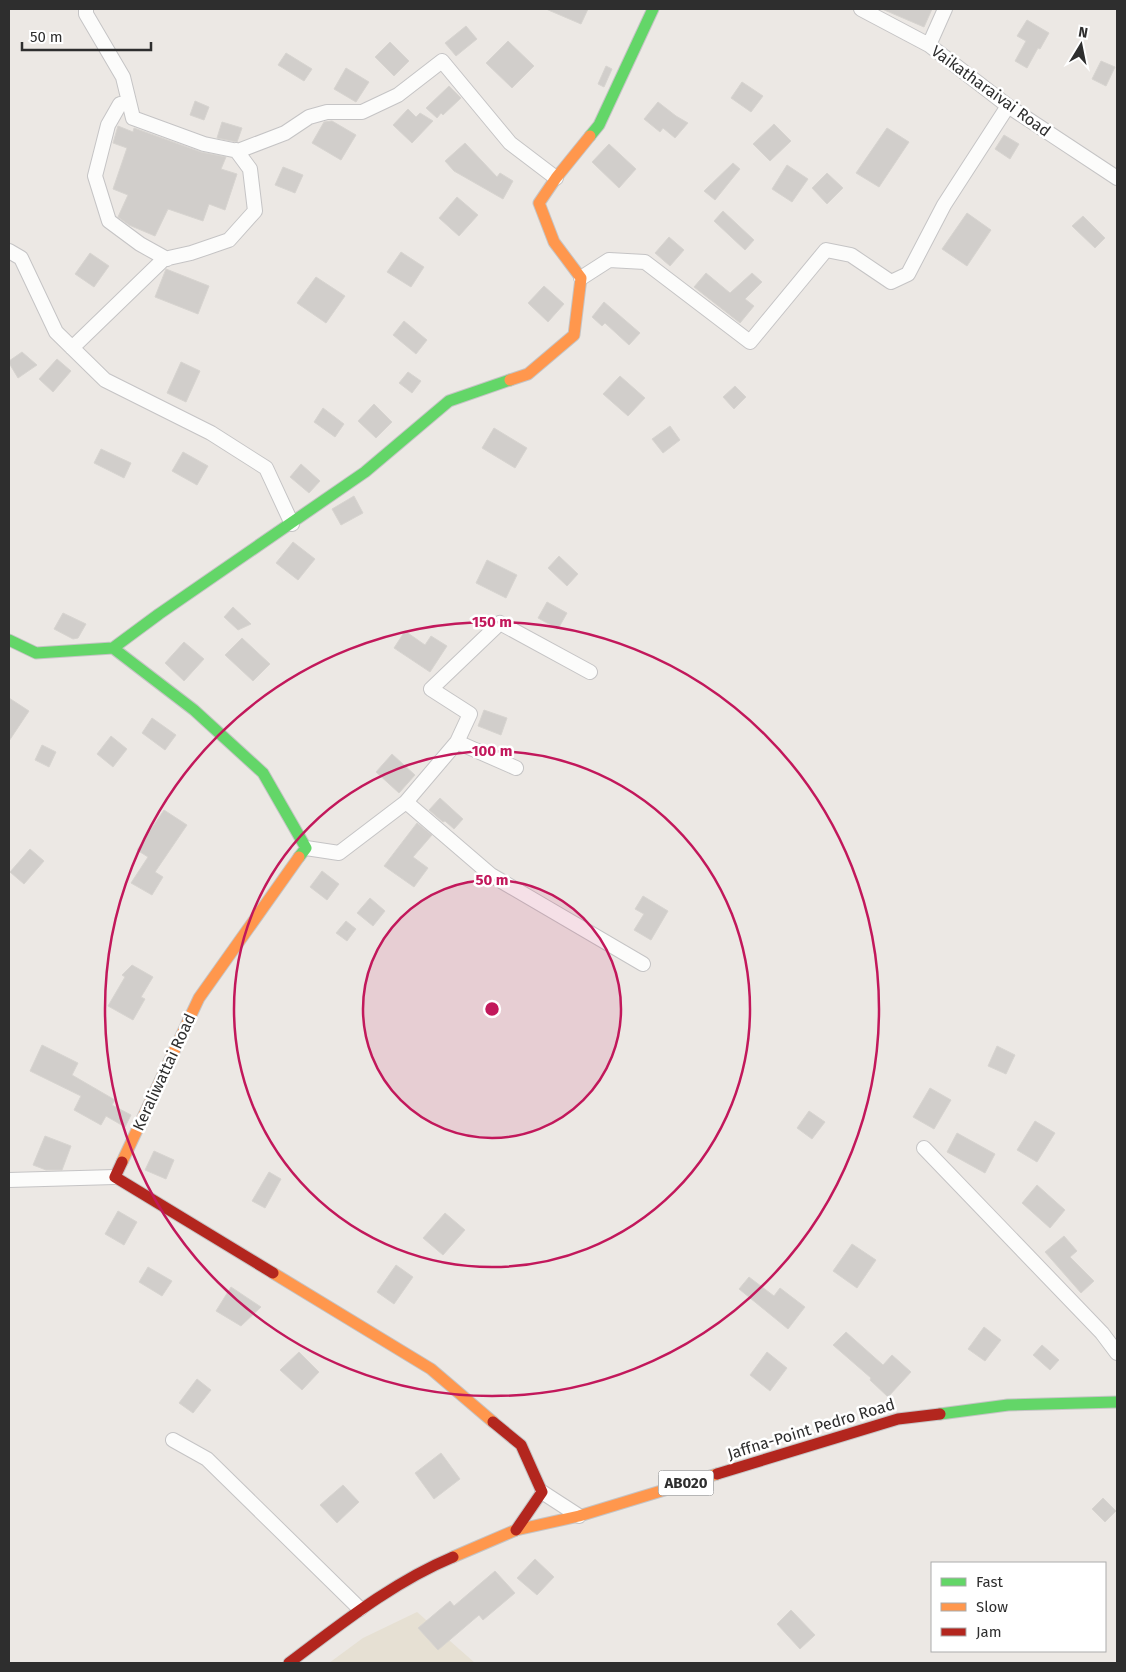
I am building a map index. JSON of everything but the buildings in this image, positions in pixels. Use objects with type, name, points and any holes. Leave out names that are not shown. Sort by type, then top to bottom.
[{"type":"street","points":[[86,9],[86,14],[123,78],[133,118],[204,144],[236,150],[285,133],[309,116],[327,112],[362,112],[398,95],[442,61],[510,143],[556,178]]},
{"type":"street","points":[[9,640],[36,653],[113,648],[158,614],[292,524],[365,472],[449,401],[528,374],[574,335],[581,278],[554,242],[539,203],[556,178],[599,125],[653,9]]},
{"type":"street","name":"Vaikatharaivai Road","points":[[861,9],[929,45],[1008,106],[1117,178]]},
{"type":"street","points":[[929,45],[945,9]]},
{"type":"street","points":[[129,102],[120,104],[108,124],[95,176],[109,221],[140,244],[167,259]]},
{"type":"street","points":[[581,278],[609,260],[645,262],[750,342],[826,250],[851,255],[891,282],[908,274],[944,205],[1008,106]]},
{"type":"street","points":[[72,348],[164,259],[191,253],[229,240],[255,210],[250,169],[236,150]]},
{"type":"street","points":[[9,251],[20,258],[56,332],[105,380],[210,433],[266,468],[292,524]]},
{"type":"street","points":[[113,648],[194,710],[264,773],[306,848],[339,853],[406,802],[457,742],[470,714],[431,689],[500,623],[590,672]]},
{"type":"street","points":[[457,742],[516,768]]},
{"type":"street","points":[[406,802],[491,875],[644,964]]},
{"type":"street","name":"Keraliwattai Road","points":[[115,1177],[199,998],[306,848]]},
{"type":"street","points":[[924,1148],[1102,1333],[1117,1353]]},
{"type":"street","points":[[9,1180],[115,1177],[431,1369],[521,1445],[542,1492],[579,1516]]},
{"type":"street","name":"Jaffna-Point Pedro Road","points":[[289,1663],[360,1609],[431,1566],[516,1530],[579,1516],[898,1419],[1008,1405],[1117,1402]]},
{"type":"street","points":[[173,1440],[207,1459],[360,1609]]},
{"type":"street","points":[[516,1530],[542,1492]]},
{"type":"shaded area","points":[[417,1612],[475,1663],[329,1663],[363,1638]]},
{"type":"traffic: fast","points":[[590,136],[599,125],[653,9]]},
{"type":"traffic: fast","points":[[113,648],[159,614],[365,472],[449,401],[510,380]]},
{"type":"traffic: fast","points":[[9,640],[36,653],[113,648],[194,710],[263,773],[306,848],[299,857]]},
{"type":"traffic: fast","points":[[940,1414],[1008,1405],[1117,1402]]},
{"type":"traffic: slow","points":[[510,380],[528,374],[574,335],[581,278],[554,242],[539,203],[556,178],[590,136]]},
{"type":"traffic: slow","points":[[122,1162],[199,998],[299,857]]},
{"type":"traffic: slow","points":[[273,1273],[431,1369],[493,1422]]},
{"type":"traffic: slow","points":[[453,1557],[516,1530],[579,1516],[717,1474]]},
{"type":"traffic: jam","points":[[122,1162],[115,1177],[273,1273]]},
{"type":"traffic: jam","points":[[717,1474],[898,1419],[940,1414]]},
{"type":"traffic: jam","points":[[493,1422],[521,1445],[542,1492],[516,1530]]},
{"type":"traffic: jam","points":[[289,1663],[388,1591],[453,1557]]}]
